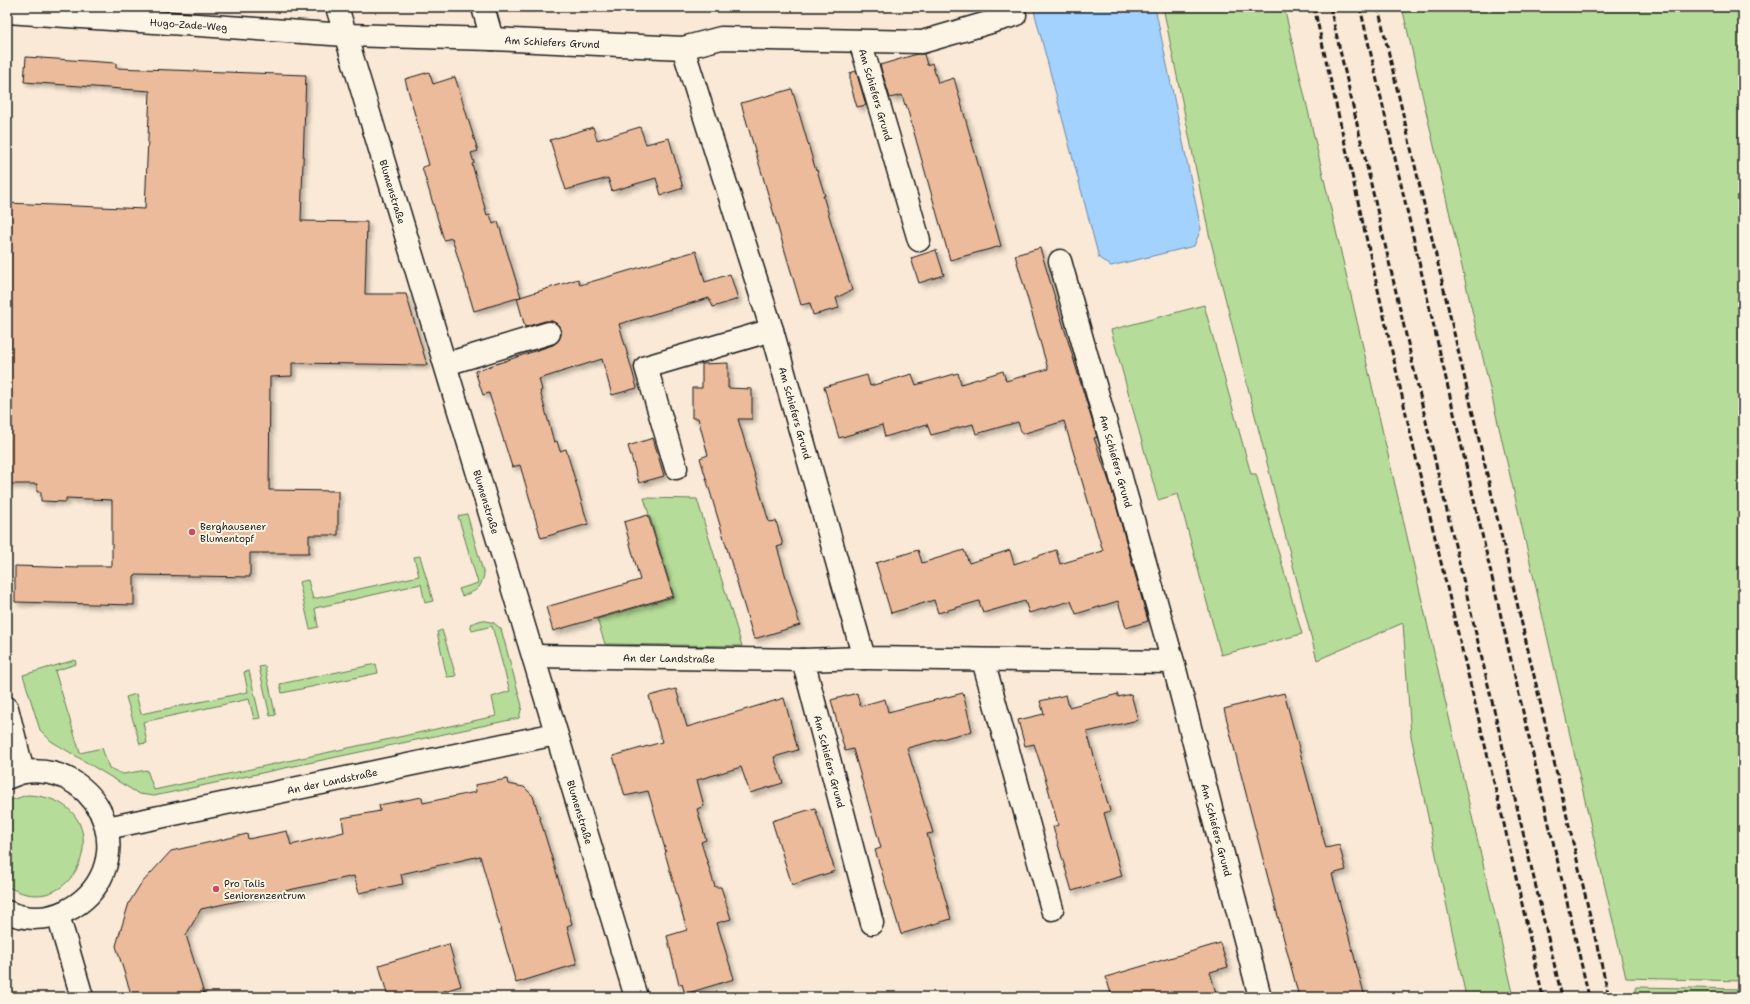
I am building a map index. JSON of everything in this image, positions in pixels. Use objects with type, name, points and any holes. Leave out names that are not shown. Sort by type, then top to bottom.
[{"type":"street","name":"Blumenstraße","points":[[337,7],[636,997]]},
{"type":"street","name":"Am Schiefers Grund","points":[[483,7],[492,39]]},
{"type":"street","name":"Hugo-Zade-Weg","points":[[7,12],[346,35]]},
{"type":"street","name":"Am Schiefers Grund","points":[[346,35],[492,39],[683,48],[721,38],[922,42],[1015,15]]},
{"type":"street","name":"Am Schiefers Grund","points":[[860,41],[919,240]]},
{"type":"street","name":"Am Schiefers Grund","points":[[683,48],[772,330],[864,658]]},
{"type":"street","name":"Am Schiefers Grund","points":[[1060,261],[1173,662],[1260,997]]},
{"type":"street","points":[[676,468],[646,367],[772,330]]},
{"type":"street","points":[[446,364],[549,333]]},
{"type":"street","name":"An der Landstraße","points":[[534,656],[803,660]]},
{"type":"street","points":[[803,660],[864,658],[1173,662]]},
{"type":"street","name":"Am Schiefers Grund","points":[[803,660],[872,923]]},
{"type":"street","points":[[983,660],[1052,909]]},
{"type":"street","points":[[7,708],[15,775],[45,772],[66,778],[85,791],[99,808],[107,828],[109,850],[104,871],[93,890],[78,905],[58,915],[37,919],[16,916],[7,912]]},
{"type":"street","name":"An der Landstraße","points":[[107,828],[556,734]]},
{"type":"street","points":[[58,915],[82,997]]},
{"type":"green space","points":[[1163,7],[1284,7],[1514,997],[1466,997],[1411,736],[1403,623],[1317,660],[1209,234]]},
{"type":"green space","points":[[1402,7],[1743,7],[1743,981],[1626,978]]},
{"type":"green space","points":[[1204,305],[1251,474],[1256,474],[1302,634],[1221,655],[1178,494],[1158,500],[1111,330]]},
{"type":"green space","points":[[644,498],[697,499],[742,646],[605,644],[597,619],[674,597]]},
{"type":"green space","points":[[467,514],[484,575],[481,584],[477,589],[462,596],[459,589],[478,583],[458,516]]},
{"type":"green space","points":[[420,556],[433,601],[425,603],[421,584],[315,608],[318,627],[310,629],[299,582],[308,580],[313,599],[419,576],[414,557]]},
{"type":"green space","points":[[482,620],[494,623],[501,629],[522,706],[519,718],[154,796],[139,794],[51,741],[40,730],[23,675],[75,660],[76,664],[55,671],[80,753],[102,748],[109,768],[123,774],[147,770],[154,790],[496,716],[492,697],[510,691],[492,626],[472,631],[470,624]]},
{"type":"green space","points":[[442,630],[456,676],[447,677],[437,632]]},
{"type":"green space","points":[[376,664],[378,673],[282,693],[280,684]]},
{"type":"green space","points":[[265,666],[276,715],[270,716],[259,667]]},
{"type":"green space","points":[[249,671],[260,718],[254,719],[249,699],[143,722],[147,743],[140,744],[126,697],[136,694],[141,714],[248,692],[244,672]]},
{"type":"green space","points":[[27,795],[57,802],[75,817],[83,837],[81,858],[71,877],[55,891],[33,895],[7,886],[7,804],[12,800]]},
{"type":"green space","points":[[1636,987],[1743,989],[1743,997],[1636,997]]},
{"type":"water","points":[[1033,7],[1155,7],[1201,229],[1194,246],[1111,266],[1099,258]]},
{"type":"building","points":[[917,54],[924,54],[927,65],[932,63],[938,83],[954,78],[1001,246],[950,260],[906,104],[905,105],[902,95],[890,98],[880,65]]},
{"type":"building","points":[[26,57],[116,63],[116,68],[306,75],[301,221],[367,222],[365,294],[406,294],[427,365],[292,363],[292,376],[270,377],[269,490],[338,491],[338,535],[309,535],[309,553],[250,553],[250,577],[136,575],[134,576],[134,605],[15,602],[15,566],[78,568],[78,566],[112,566],[112,500],[66,498],[66,502],[41,501],[41,492],[37,492],[37,484],[7,484],[7,203],[145,209],[150,91],[24,82]]},
{"type":"building","points":[[856,71],[866,105],[857,107],[850,83],[850,73]]},
{"type":"building","points":[[429,72],[433,84],[455,77],[478,151],[471,153],[474,163],[472,164],[487,215],[490,214],[493,224],[498,222],[521,297],[474,311],[452,238],[444,240],[422,167],[429,165],[405,79]]},
{"type":"building","points":[[792,89],[852,290],[836,298],[839,308],[813,315],[810,303],[801,305],[741,103]]},
{"type":"building","points":[[593,127],[597,140],[640,127],[646,144],[669,138],[683,188],[661,195],[656,178],[612,191],[608,178],[566,190],[550,140]]},
{"type":"building","points":[[1040,248],[1097,437],[1094,438],[1111,487],[1148,621],[1126,628],[1118,601],[1076,614],[1071,601],[1029,613],[1025,601],[983,613],[979,601],[938,613],[934,600],[891,613],[876,563],[918,550],[922,563],[964,550],[969,563],[1010,550],[1014,564],[1056,550],[1060,564],[1103,551],[1064,421],[1022,434],[1018,422],[976,434],[973,424],[931,435],[927,424],[885,437],[882,425],[839,438],[824,387],[867,375],[870,386],[912,374],[916,385],[958,373],[961,384],[1003,371],[1006,381],[1048,369],[1015,255]]},
{"type":"building","points":[[936,250],[944,275],[919,283],[911,258]]},
{"type":"building","points":[[696,251],[705,282],[730,274],[738,299],[713,307],[709,298],[619,324],[637,388],[612,395],[602,359],[539,379],[542,390],[540,391],[554,442],[557,441],[560,451],[566,449],[588,524],[541,538],[520,465],[512,467],[489,393],[483,395],[475,371],[553,345],[558,341],[561,335],[561,329],[552,321],[545,321],[525,327],[517,298],[578,279],[580,285]]},
{"type":"building","points":[[728,363],[728,388],[752,389],[752,419],[738,419],[769,522],[776,521],[783,545],[777,547],[800,625],[754,639],[700,458],[708,455],[698,418],[692,418],[692,388],[702,388],[702,364]]},
{"type":"building","points":[[653,438],[664,476],[639,483],[628,446]]},
{"type":"building","points":[[648,515],[673,596],[553,631],[546,607],[640,580],[624,522]]},
{"type":"building","points":[[676,689],[687,727],[784,698],[798,750],[774,757],[783,783],[750,793],[741,767],[697,780],[704,806],[697,809],[706,840],[701,842],[715,887],[721,887],[731,919],[717,923],[734,979],[685,994],[682,984],[679,985],[667,936],[687,930],[648,791],[625,796],[613,756],[662,742],[649,696]]},
{"type":"building","points":[[857,693],[860,706],[885,699],[888,712],[963,693],[972,731],[907,748],[933,833],[927,834],[951,919],[901,934],[875,850],[881,848],[853,749],[845,751],[831,700]]},
{"type":"building","points":[[1284,693],[1326,848],[1339,845],[1346,870],[1332,874],[1365,997],[1299,997],[1224,709]]},
{"type":"building","points":[[1118,694],[1118,697],[1131,694],[1138,720],[1087,732],[1110,811],[1104,813],[1122,876],[1072,891],[1053,827],[1058,825],[1047,784],[1034,744],[1025,746],[1018,720],[1044,714],[1040,701],[1066,695],[1069,707]]},
{"type":"building","name":"Pro Talis Seniorenzentrum","points":[[507,779],[508,784],[524,787],[533,796],[572,924],[567,926],[577,964],[516,983],[480,856],[401,874],[403,884],[359,893],[354,876],[201,909],[186,935],[205,997],[132,997],[116,946],[129,903],[140,885],[171,851],[247,834],[248,839],[287,831],[291,845],[344,832],[342,818],[380,811],[379,805],[422,797],[423,803],[476,792],[475,785]]},
{"type":"building","points":[[815,808],[835,871],[792,885],[772,821]]},
{"type":"building","points":[[1220,943],[1228,967],[1210,972],[1217,997],[1112,997],[1106,977]]},
{"type":"building","points":[[449,944],[461,986],[424,997],[388,997],[379,965]]},
{"type":"railway","points":[[1314,7],[1419,471],[1504,824],[1543,997]]},
{"type":"railway","points":[[1330,7],[1437,469],[1562,997]]},
{"type":"railway","points":[[1360,7],[1589,997]]},
{"type":"railway","points":[[1378,7],[1609,997]]},
{"type":"place","name":"Berghausener Blumentopf","points":[[192,532]]},
{"type":"place","name":"Pro Talis Seniorenzentrum","points":[[216,889]]}]
